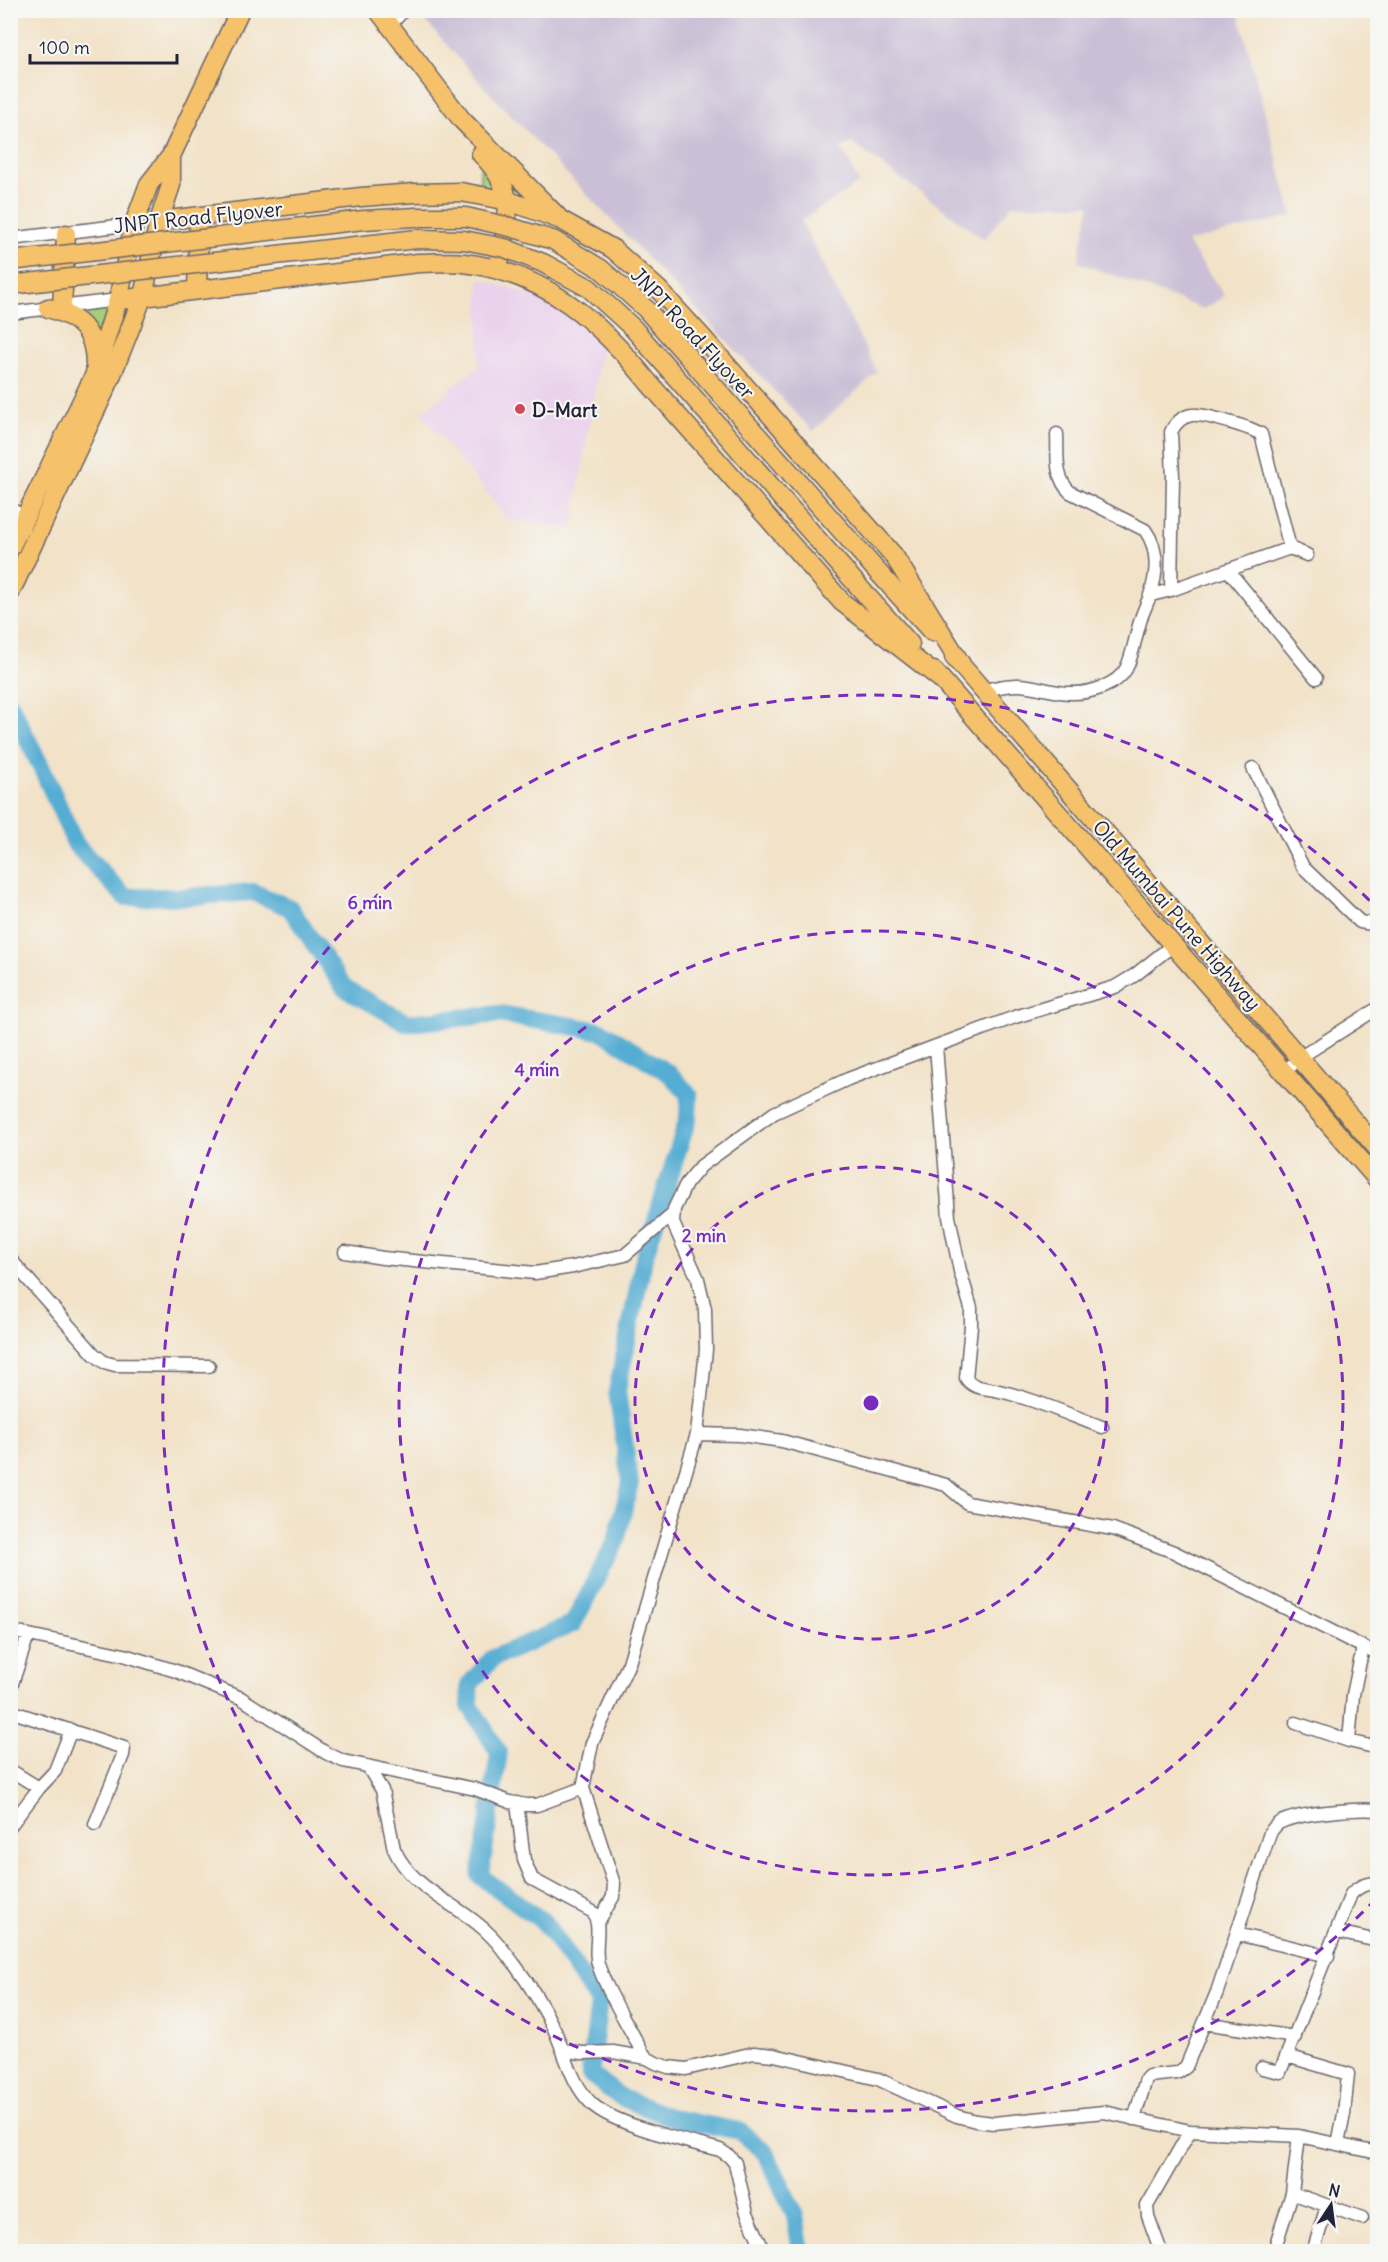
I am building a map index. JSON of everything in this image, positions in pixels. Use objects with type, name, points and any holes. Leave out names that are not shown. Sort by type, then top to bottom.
[{"type":"highway","points":[[10,548],[18,513],[94,376],[118,300],[134,224],[149,184],[171,156],[240,10]]},
{"type":"highway","points":[[378,10],[462,120],[561,220]]},
{"type":"highway","points":[[462,120],[466,139],[502,180],[509,201],[498,270]]},
{"type":"highway","points":[[10,593],[109,382],[142,296],[159,221],[171,185],[171,156]]},
{"type":"highway","points":[[159,221],[361,197],[461,192],[509,201],[561,220],[613,249],[659,290],[702,337],[894,556],[961,664]]},
{"type":"highway","points":[[197,290],[199,217]]},
{"type":"highway","name":"JNPT Road Flyover","points":[[10,261],[364,220],[416,217],[466,217],[553,240],[601,269],[646,309],[961,664]]},
{"type":"highway","points":[[66,234],[55,307],[71,316],[86,330],[93,346],[94,376]]},
{"type":"highway","name":"JNPT Road Flyover","points":[[10,285],[417,239],[464,240],[505,248],[543,263],[589,288],[633,328],[942,680]]},
{"type":"highway","points":[[118,300],[417,263],[463,263],[498,270],[535,284],[576,308],[620,347],[842,602],[942,680]]},
{"type":"highway","name":"Old Mumbai Pune Highway","points":[[961,664],[1377,1149]]},
{"type":"highway","name":"Old Mumbai Pune Highway","points":[[942,680],[1377,1180]]},
{"type":"street","points":[[390,26],[404,10]]},
{"type":"street","points":[[10,239],[134,224]]},
{"type":"street","points":[[10,313],[118,300]]},
{"type":"street","points":[[1171,590],[1173,477],[1171,432],[1181,419],[1194,414],[1250,428],[1261,435],[1290,548]]},
{"type":"street","points":[[983,690],[1017,685],[1073,693],[1099,688],[1119,679],[1126,669],[1139,620],[1151,595],[1156,564],[1152,540],[1145,530],[1070,492],[1062,484],[1058,475],[1057,434]]},
{"type":"street","points":[[1151,595],[1290,548],[1307,555]]},
{"type":"street","points":[[1228,570],[1316,678]]},
{"type":"street","points":[[1253,768],[1303,867],[1360,922],[1377,925]]},
{"type":"street","points":[[345,1252],[535,1273],[573,1267],[625,1254],[669,1218],[686,1184],[701,1166],[774,1113],[848,1079],[936,1046],[1016,1017],[1115,987],[1135,975],[1173,945]]},
{"type":"street","points":[[1284,1073],[1299,1058],[1377,1008]]},
{"type":"street","points":[[936,1046],[949,1216],[960,1271],[971,1308],[966,1377],[969,1383],[976,1386],[1016,1395],[1102,1426]]},
{"type":"street","points":[[597,1924],[613,1897],[614,1884],[583,1788],[592,1743],[629,1663],[697,1434],[706,1350],[705,1309],[698,1279],[673,1222],[669,1218]]},
{"type":"street","points":[[10,1259],[94,1354],[104,1362],[115,1365],[209,1366]]},
{"type":"street","points":[[697,1434],[740,1435],[782,1441],[946,1485],[967,1503],[1113,1529],[1174,1552],[1377,1653]]},
{"type":"street","points":[[10,1631],[124,1654],[176,1671],[241,1698],[326,1754],[343,1761],[475,1789],[513,1802],[537,1805],[583,1788]]},
{"type":"street","points":[[10,1690],[28,1635]]},
{"type":"street","points":[[1349,1741],[1353,1695],[1363,1647]]},
{"type":"street","points":[[10,1711],[124,1748],[95,1824]]},
{"type":"street","points":[[1296,1723],[1377,1748]]},
{"type":"street","points":[[10,1826],[55,1771],[71,1730]]},
{"type":"street","points":[[368,1767],[382,1790],[394,1849],[402,1864],[422,1886],[488,1932],[516,1967],[540,2002],[574,2078],[592,2104],[613,2119],[720,2150],[729,2156],[735,2163],[747,2212],[764,2252]]},
{"type":"street","points":[[10,1770],[39,1788]]},
{"type":"street","points":[[513,1802],[524,1860],[532,1879],[589,1909],[595,1916],[598,1967],[647,2058]]},
{"type":"street","points":[[1134,2119],[1146,2079],[1153,2074],[1177,2073],[1186,2067],[1237,1934],[1269,1833],[1279,1823],[1301,1817],[1364,1809],[1377,1810]]},
{"type":"street","points":[[1262,2068],[1280,2072],[1351,1894],[1359,1887],[1377,1883]]},
{"type":"street","points":[[1337,1932],[1377,1941]]},
{"type":"street","points":[[1237,1934],[1328,1956]]},
{"type":"street","points":[[1204,2023],[1295,2037]]},
{"type":"street","points":[[563,2050],[582,2053],[606,2052],[647,2058],[668,2067],[686,2069],[754,2054],[774,2055],[878,2079],[957,2116],[976,2121],[994,2123],[1036,2120],[1094,2111],[1190,2131],[1299,2136],[1377,2153]]},
{"type":"street","points":[[1287,2056],[1348,2074],[1338,2144]]},
{"type":"street","points":[[1161,2249],[1148,2216],[1148,2206],[1190,2131]]},
{"type":"street","points":[[1276,2244],[1292,2193],[1299,2136]]},
{"type":"street","points":[[1292,2193],[1362,2217]]},
{"type":"street","points":[[1313,2252],[1327,2206]]},
{"type":"shaded area","points":[[428,10],[1238,11],[1292,216],[1187,242],[1225,296],[1203,309],[1078,262],[1090,205],[1012,205],[984,239],[852,143],[841,147],[859,183],[801,221],[877,372],[813,431],[483,86],[422,17]]},
{"type":"shaded area","points":[[479,278],[548,301],[602,346],[572,529],[508,519],[421,413],[479,366]]},
{"type":"green space","points":[[479,143],[534,202],[479,187],[481,164]]},
{"type":"green space","points":[[134,304],[101,356],[77,311]]},
{"type":"waterway","points":[[10,704],[76,845],[125,897],[184,897],[253,892],[290,908],[344,988],[407,1023],[499,1014],[601,1031],[670,1074],[689,1095],[688,1118],[644,1258],[617,1391],[630,1483],[616,1541],[573,1624],[493,1658],[469,1685],[470,1706],[499,1753],[480,1876],[544,1922],[599,2002],[590,2074],[620,2097],[672,2118],[740,2131],[766,2153],[795,2216],[801,2252]]},
{"type":"place","name":"D-Mart","points":[[520,409]]}]
